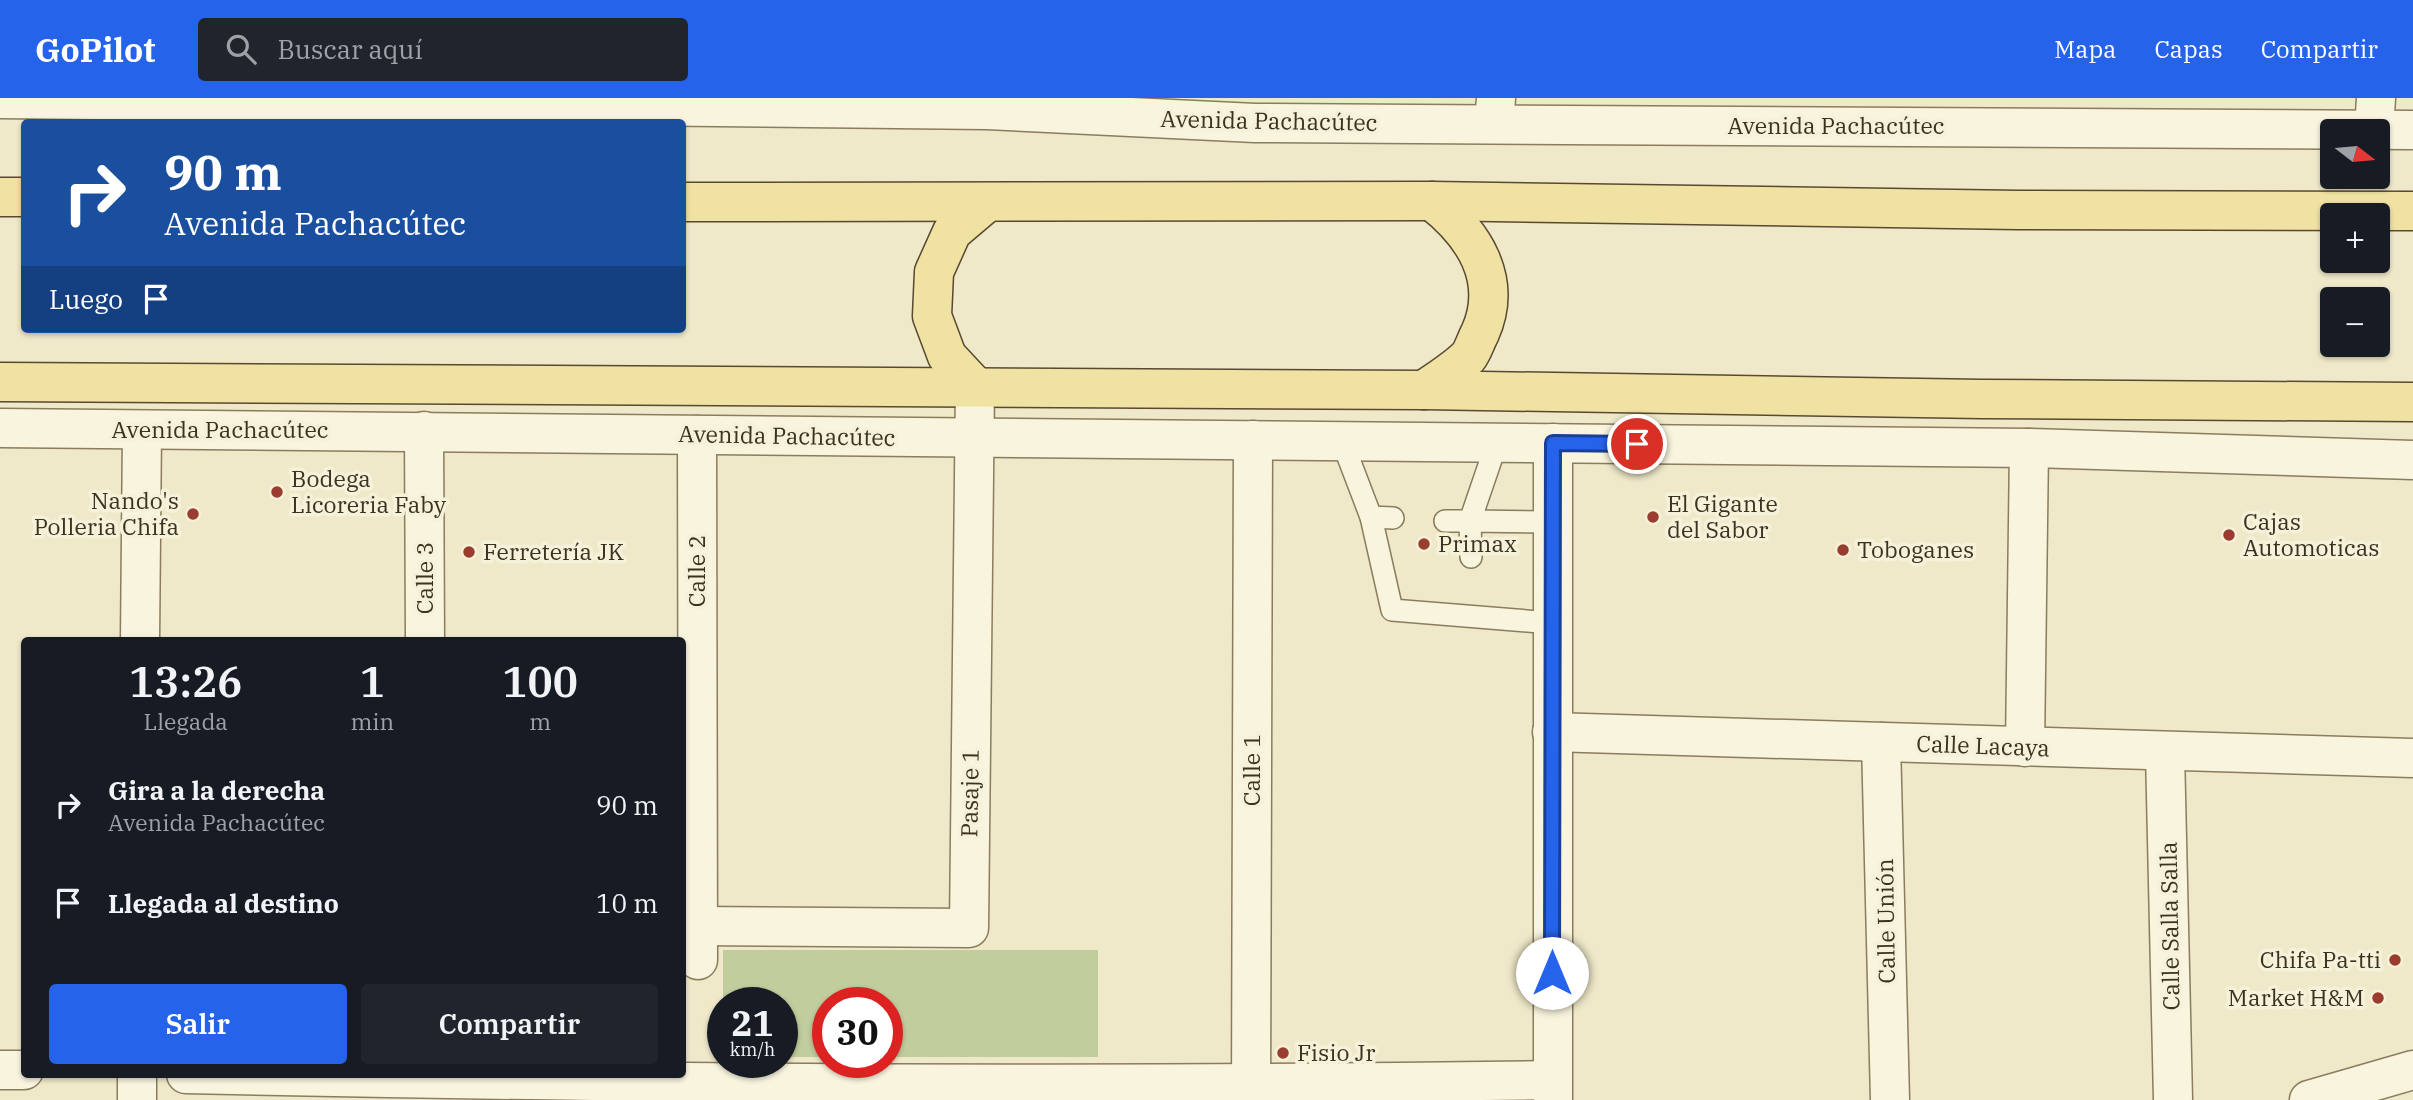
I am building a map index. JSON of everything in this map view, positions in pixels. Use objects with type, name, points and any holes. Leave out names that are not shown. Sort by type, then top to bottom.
[{"type":"main road","points":[[0,197],[21,197]]},
{"type":"main road","points":[[1424,390],[1469,355],[1484,323],[1488,287],[1479,253],[1460,223],[1432,201]]},
{"type":"main road","points":[[686,202],[985,204],[1432,201],[2018,210],[2413,211]]},
{"type":"main road","points":[[975,386],[947,356],[932,316],[934,272],[952,232],[985,204]]},
{"type":"main road","name":"Avenida Pachacútec","points":[[0,382],[975,386],[1086,390],[1424,390],[1982,399],[2413,402]]},
{"type":"street","name":"Avenida Pachacútec","points":[[0,99],[987,104],[1255,111],[2375,114],[2413,130]]},
{"type":"street","name":"Pasaje 1","points":[[698,943],[969,928],[975,386]]},
{"type":"street","name":"Avenida Pachacútec","points":[[0,428],[2029,448],[2413,460]]},
{"type":"street","points":[[140,637],[142,430]]},
{"type":"street","name":"Calle 3","points":[[424,431],[425,637]]},
{"type":"street","name":"Calle 2","points":[[697,435],[698,943]]},
{"type":"street","name":"Calle 1","points":[[1251,1092],[1252,440]]},
{"type":"street","points":[[274,1078],[427,1085],[697,1091],[1553,1090],[1553,443]]},
{"type":"street","points":[[2025,747],[2029,448]]},
{"type":"street","name":"Calle Lacaya","points":[[1552,732],[2413,758]]},
{"type":"street","name":"Calle Unión","points":[[1881,742],[1890,1100]]},
{"type":"street","name":"Calle Salla Salla","points":[[2165,752],[2172,1100]]},
{"type":"street","points":[[0,1070],[21,1070]]},
{"type":"street","points":[[2309,1100],[2413,1070]]},
{"type":"street","points":[[137,1078],[137,1100]]},
{"type":"lane","points":[[1342,441],[1371,517],[1392,610],[1471,611],[1552,623]]},
{"type":"lane","points":[[1471,557],[1470,521],[1497,443]]},
{"type":"lane","points":[[1371,517],[1393,518]]},
{"type":"lane","points":[[1444,521],[1553,522]]},
{"type":"green space","points":[[723,950],[1098,950],[1098,1057],[903,1057],[903,987],[812,987],[812,1057],[798,1057],[798,987],[723,987]]},
{"type":"place","name":"Bodega Licoreria Faby","points":[[277,492]]},
{"type":"place","name":"Nando's Polleria Chifa","points":[[193,514]]},
{"type":"place","name":"El Gigante del Sabor","points":[[1653,517]]},
{"type":"place","name":"Cajas Automoticas","points":[[2229,535]]},
{"type":"place","name":"Primax","points":[[1424,544]]},
{"type":"place","name":"Toboganes","points":[[1843,550]]},
{"type":"place","name":"Ferretería JK","points":[[469,552]]},
{"type":"place","name":"Chifa Pa-tti","points":[[2395,960]]},
{"type":"place","name":"Market H&M","points":[[2378,998]]},
{"type":"place","name":"Fisio Jr","points":[[1283,1053]]},
{"type":"route","points":[[1552,973],[1553,443],[1637,444]]}]
